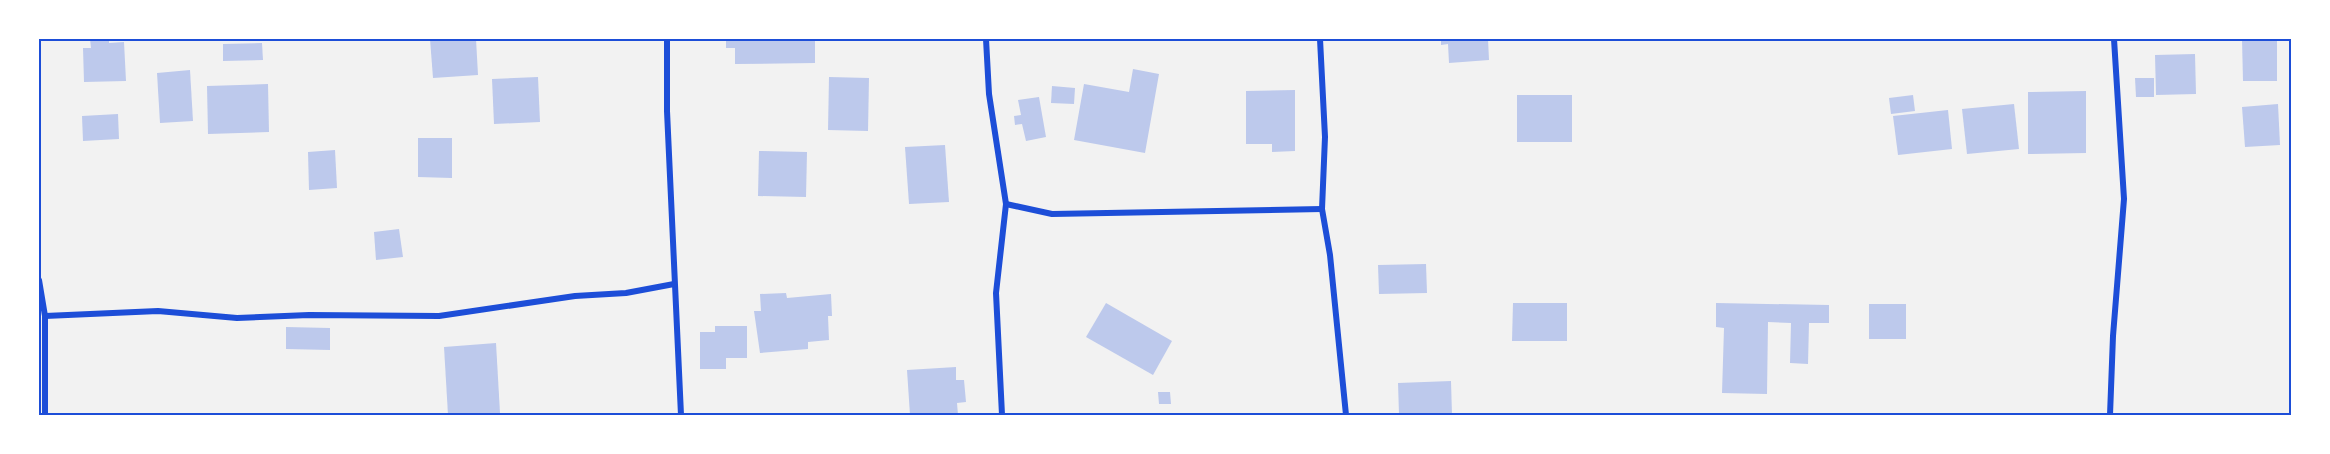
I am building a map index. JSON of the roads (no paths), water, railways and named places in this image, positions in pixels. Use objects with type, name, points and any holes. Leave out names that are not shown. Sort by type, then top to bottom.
[{"type":"street","points":[[667,39],[667,111],[681,415]]},
{"type":"street","points":[[987,39],[989,94],[1006,204],[996,294],[1002,415]]},
{"type":"street","points":[[1320,39],[1325,137],[1322,209],[1330,255],[1346,415]]},
{"type":"street","points":[[2110,415],[2113,336],[2124,199],[2114,39]]},
{"type":"street","points":[[1006,204],[1052,214],[1322,209]]},
{"type":"street","points":[[39,280],[45,316],[45,415]]},
{"type":"street","points":[[45,316],[158,311],[237,318],[309,315],[439,316],[575,296],[626,294],[674,284]]}]
